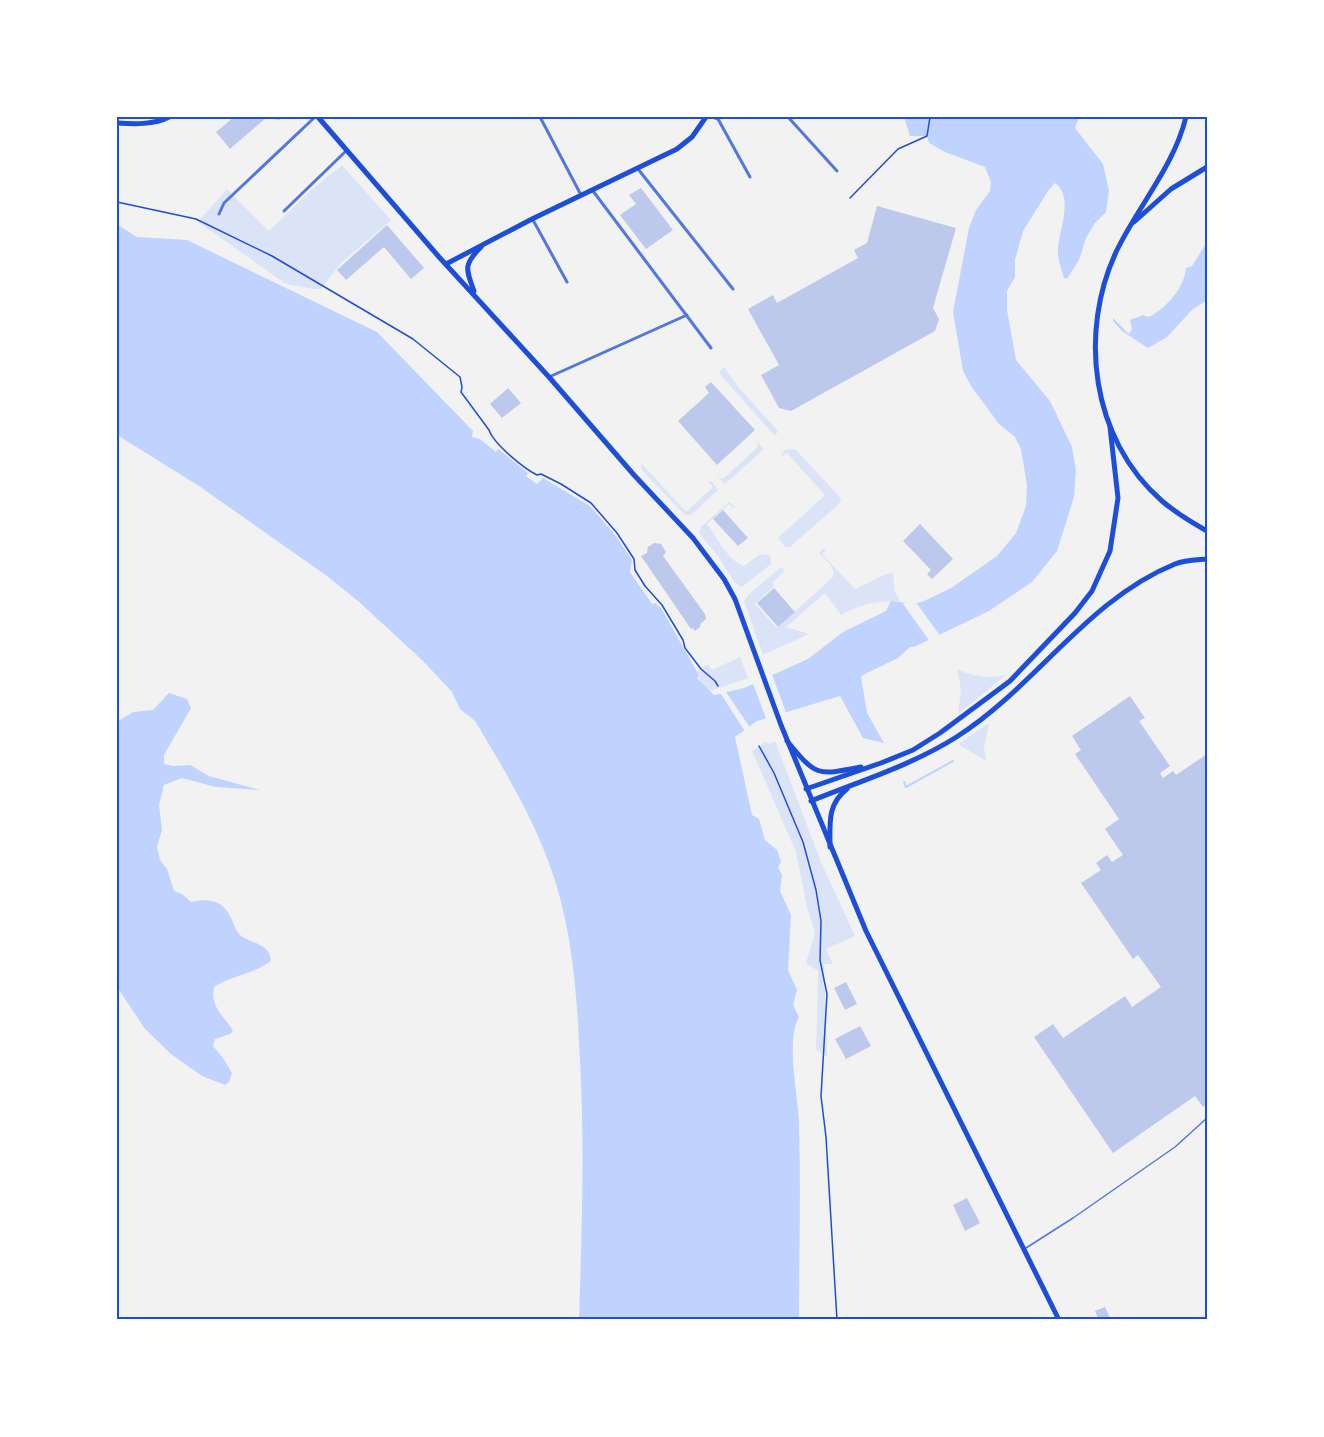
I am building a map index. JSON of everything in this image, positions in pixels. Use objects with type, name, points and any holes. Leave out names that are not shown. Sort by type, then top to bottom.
[{"type":"main road","points":[[117,123],[136,124],[164,120],[169,117]]},
{"type":"main road","points":[[317,117],[634,475],[693,538],[724,579],[735,599],[787,741],[866,931],[1059,1320]]},
{"type":"main road","points":[[446,264],[677,148],[692,137],[706,117]]},
{"type":"main road","points":[[806,789],[913,750],[940,733],[1010,681],[1075,613],[1092,591],[1110,551],[1118,498],[1110,427],[1097,382],[1095,335],[1101,291],[1128,227],[1163,172],[1181,138],[1186,117]]},
{"type":"main road","points":[[1128,227],[1171,189],[1207,167]]},
{"type":"main road","points":[[476,295],[466,268],[469,259],[486,242]]},
{"type":"main road","points":[[1110,427],[1140,478],[1184,518],[1207,531]]},
{"type":"main road","points":[[811,801],[915,760],[958,736],[1005,701],[1124,591],[1177,563],[1207,559]]},
{"type":"main road","points":[[787,741],[808,766],[820,772],[832,773],[881,763]]},
{"type":"main road","points":[[830,847],[830,812],[838,796],[855,783]]},
{"type":"street","points":[[219,214],[224,203],[317,117]]},
{"type":"street","points":[[540,117],[581,195]]},
{"type":"street","points":[[712,117],[719,118],[750,177]]},
{"type":"street","points":[[788,117],[837,171]]},
{"type":"street","points":[[284,211],[346,151]]},
{"type":"street","points":[[637,168],[733,289]]},
{"type":"street","points":[[592,190],[711,348]]},
{"type":"street","points":[[532,219],[567,282]]},
{"type":"street","points":[[549,377],[687,315]]},
{"type":"lane","points":[[1024,1249],[1175,1147],[1207,1118]]},
{"type":"path","points":[[850,198],[898,149],[927,136],[930,117]]},
{"type":"path","points":[[117,202],[196,219],[255,247],[387,322],[420,344],[460,377],[461,392],[502,447],[529,471],[561,484],[591,503],[611,526],[634,559],[634,570],[662,606],[683,640],[685,648],[718,686]]},
{"type":"path","points":[[759,746],[781,789],[802,842],[816,890],[821,921],[820,960],[827,994],[821,1096],[826,1137],[837,1320]]},
{"type":"shaded area","points":[[342,165],[391,220],[340,264],[321,289],[286,284],[198,222],[227,189],[269,231]]},
{"type":"shaded area","points":[[724,367],[740,389],[778,431],[775,436],[719,373]]},
{"type":"shaded area","points":[[756,441],[764,449],[725,484],[717,476],[723,479],[758,447]]},
{"type":"shaded area","points":[[795,449],[841,500],[790,547],[785,547],[778,538],[825,495],[787,453],[780,457],[785,450]]},
{"type":"shaded area","points":[[641,463],[686,512],[713,487],[709,483],[711,481],[718,490],[691,515],[685,515],[642,470]]},
{"type":"shaded area","points":[[729,502],[735,507],[729,504],[707,524],[723,548],[744,566],[759,555],[767,554],[771,558],[771,564],[742,587],[734,582],[718,556],[699,533],[701,527]]},
{"type":"shaded area","points":[[824,548],[826,550],[822,554],[855,589],[893,573],[895,592],[901,603],[870,603],[841,615],[825,593],[786,627],[809,634],[763,655],[744,601],[748,595],[780,568],[783,568],[784,572],[772,583],[774,586],[755,604],[777,628],[833,577],[831,567],[819,553]]},
{"type":"shaded area","points":[[740,657],[748,678],[710,691],[703,685],[697,671],[708,664],[712,670]]},
{"type":"shaded area","points":[[957,669],[981,676],[1006,675],[958,714],[961,689]]},
{"type":"shaded area","points":[[989,723],[984,747],[986,761],[958,744]]},
{"type":"shaded area","points":[[775,741],[821,862],[855,936],[826,949],[833,964],[824,964],[827,1057],[816,1049],[818,971],[806,963],[815,933],[807,907],[796,852],[752,751],[765,742],[769,744]]},
{"type":"water","points":[[904,117],[1079,117],[1075,128],[1103,164],[1109,191],[1106,212],[1095,223],[1086,238],[1079,260],[1067,279],[1064,278],[1058,255],[1064,217],[1064,198],[1055,183],[1023,231],[1015,260],[1015,277],[1007,291],[1007,310],[1016,360],[1050,401],[1072,447],[1076,470],[1074,497],[1057,551],[1032,582],[989,611],[910,647],[898,658],[861,676],[867,713],[884,743],[863,738],[840,696],[757,721],[735,737],[752,815],[759,819],[765,840],[777,850],[781,862],[778,867],[782,875],[780,891],[791,915],[788,970],[797,990],[793,1005],[799,1017],[795,1027],[793,1055],[800,1150],[799,1320],[579,1320],[582,1146],[576,995],[561,903],[540,840],[514,788],[475,721],[460,709],[452,692],[423,661],[358,601],[327,576],[199,486],[117,435],[117,224],[137,237],[187,240],[377,332],[473,431],[472,437],[480,439],[496,452],[498,449],[528,473],[526,476],[537,484],[543,478],[590,506],[615,535],[632,560],[630,572],[652,604],[655,603],[661,608],[696,670],[699,676],[697,678],[714,695],[744,688],[808,659],[843,632],[886,611],[891,601],[912,604],[922,602],[951,588],[997,556],[1016,533],[1026,506],[1027,485],[1021,449],[1015,437],[999,424],[971,386],[963,371],[953,312],[969,228],[976,210],[990,191],[991,182],[985,167],[945,152],[929,143],[927,136],[910,136]]},
{"type":"water","points":[[1207,242],[1207,300],[1192,310],[1167,337],[1148,348],[1122,331],[1113,318],[1129,334],[1132,329],[1130,320],[1143,315],[1149,317],[1162,308],[1178,290],[1186,268],[1192,266]]},
{"type":"water","points":[[169,693],[187,699],[191,708],[164,755],[164,764],[190,765],[209,776],[260,790],[216,787],[182,778],[164,785],[159,805],[162,830],[157,846],[160,860],[167,869],[174,891],[182,894],[191,902],[204,900],[220,904],[228,912],[240,935],[264,947],[270,955],[271,961],[265,965],[214,987],[216,1006],[233,1031],[215,1039],[213,1046],[232,1073],[229,1082],[225,1085],[202,1076],[171,1054],[145,1029],[117,987],[117,722],[133,712],[153,710]]},
{"type":"pier","points":[[915,601],[941,637],[931,643],[903,604]]},
{"type":"pier","points":[[771,672],[787,715],[767,721],[752,681]]},
{"type":"pier","points":[[724,689],[751,729],[746,733],[719,691]]},
{"type":"building","points":[[234,117],[283,117],[279,120],[266,118],[230,149],[216,132]]},
{"type":"building","points":[[641,188],[673,230],[646,249],[620,215],[636,204],[629,195]]},
{"type":"building","points":[[877,206],[956,228],[933,308],[939,319],[935,331],[791,411],[779,408],[761,375],[779,365],[748,309],[773,295],[777,303],[858,258],[854,250],[867,243]]},
{"type":"building","points":[[387,225],[424,268],[411,279],[384,247],[346,280],[337,270]]},
{"type":"building","points":[[711,382],[755,430],[717,465],[678,421],[709,393],[705,387]]},
{"type":"building","points":[[508,388],[521,403],[502,418],[490,404]]},
{"type":"building","points":[[723,510],[748,538],[738,546],[713,519]]},
{"type":"building","points":[[920,524],[953,559],[932,579],[927,574],[931,570],[903,541]]},
{"type":"building","points":[[654,543],[661,544],[666,552],[663,556],[705,614],[706,619],[695,631],[691,629],[641,556],[647,553],[648,547]]},
{"type":"building","points":[[774,588],[795,612],[778,627],[757,603]]},
{"type":"building","points":[[1130,696],[1145,718],[1139,721],[1170,766],[1160,773],[1163,778],[1173,771],[1176,775],[1207,754],[1207,1105],[1203,1107],[1195,1096],[1113,1153],[1034,1037],[1053,1024],[1063,1038],[1125,996],[1132,1007],[1161,987],[1138,955],[1133,959],[1081,883],[1101,870],[1096,863],[1107,855],[1112,862],[1123,855],[1105,829],[1119,819],[1075,754],[1081,750],[1072,736]]},
{"type":"building","points":[[846,982],[857,1004],[845,1010],[834,988]]},
{"type":"building","points":[[860,1026],[871,1046],[846,1059],[835,1039]]},
{"type":"building","points":[[967,1198],[980,1223],[965,1231],[953,1205]]},
{"type":"building","points":[[1105,1307],[1111,1320],[1099,1320],[1095,1311]]},
{"type":"waterway","points":[[904,782],[906,787],[953,761]]}]
